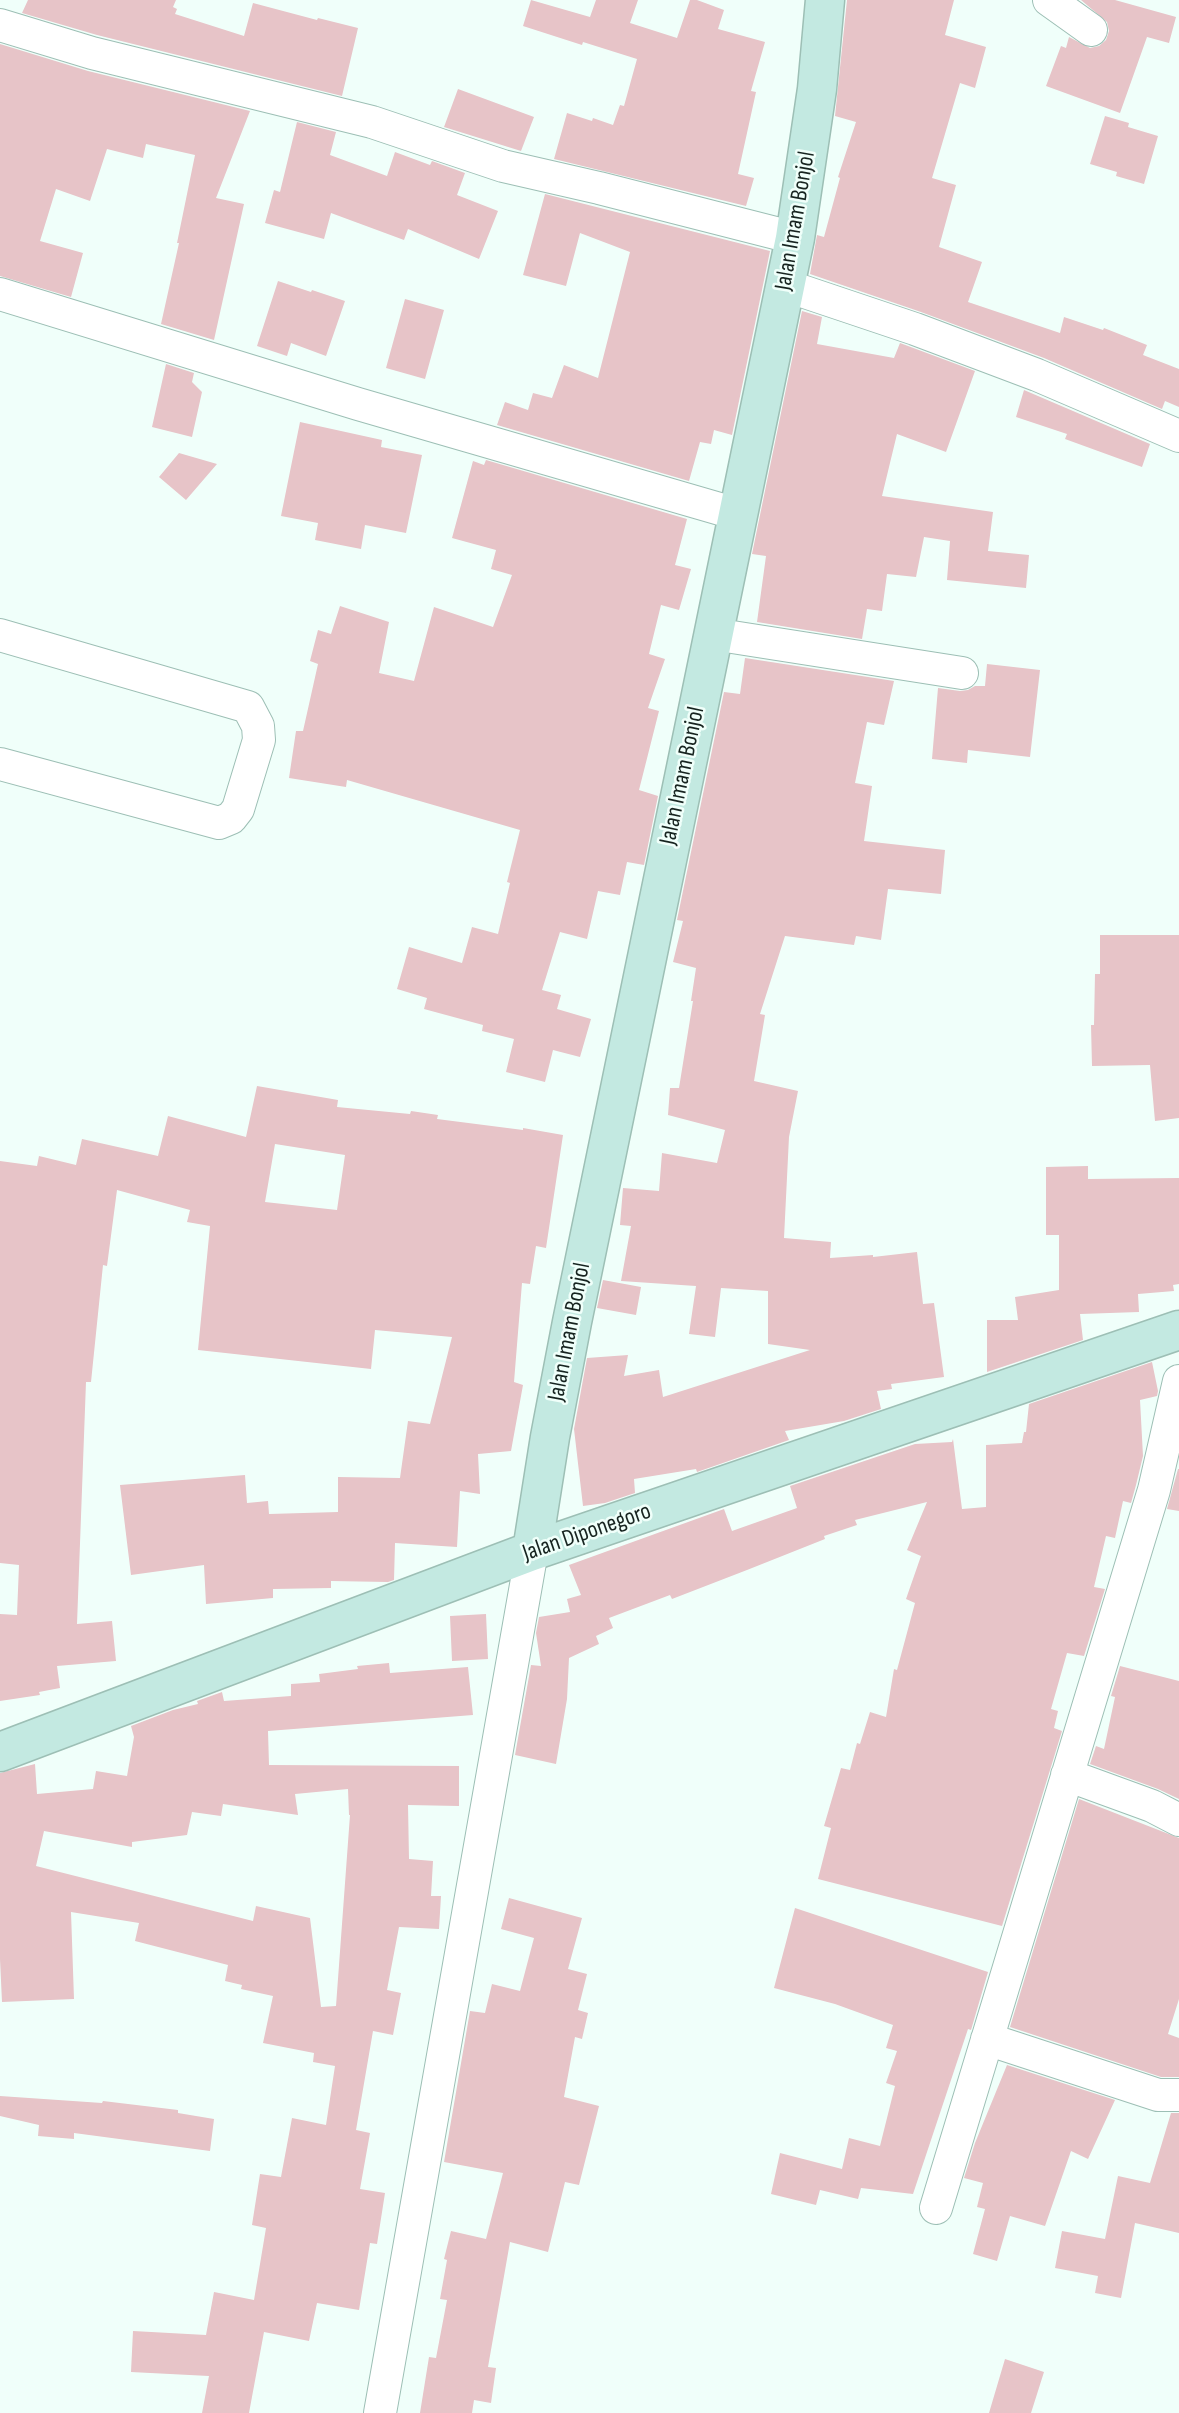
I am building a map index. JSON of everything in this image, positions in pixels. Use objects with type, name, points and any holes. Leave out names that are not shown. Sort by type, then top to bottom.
[{"type":"main road","name":"Jalan Imam Bonjol","points":[[532,1551],[572,1322],[794,238],[815,101],[825,0]]},
{"type":"main road","name":"Jalan Diponegoro","points":[[0,1752],[532,1551],[1179,1329]]},
{"type":"street","points":[[1049,0],[1091,30]]},
{"type":"street","points":[[0,24],[92,53],[372,122],[503,166],[599,187],[794,238]]},
{"type":"street","points":[[785,285],[915,329],[1037,375],[1179,436]]},
{"type":"street","points":[[0,294],[358,404],[737,514]]},
{"type":"street","points":[[713,634],[962,673]]},
{"type":"street","points":[[0,635],[248,707],[258,726],[259,740],[237,809],[231,818],[219,823],[0,764]]},
{"type":"street","points":[[936,2208],[1154,1490],[1179,1381]]},
{"type":"street","points":[[380,2413],[532,1551]]},
{"type":"street","points":[[1067,1775],[1152,1806],[1179,1820]]},
{"type":"street","points":[[987,2039],[1158,2095],[1179,2095]]},
{"type":"building","points":[[28,0],[176,0],[173,7],[177,9],[175,14],[244,36],[253,3],[358,28],[342,96],[97,35],[22,13]]},
{"type":"building","points":[[531,0],[590,17],[596,0],[638,0],[630,23],[677,38],[690,0],[697,0],[724,10],[718,29],[765,42],[751,91],[756,92],[738,174],[754,178],[746,206],[554,159],[567,113],[613,125],[620,105],[624,106],[637,59],[523,26]]},
{"type":"building","points":[[847,0],[954,0],[945,35],[986,47],[975,88],[960,83],[932,178],[956,185],[939,247],[982,262],[968,302],[1060,333],[1064,317],[1103,330],[1104,328],[1147,345],[1143,355],[1179,369],[1179,407],[1165,401],[1162,409],[1044,358],[810,274],[817,235],[824,237],[840,178],[838,177],[856,122],[835,116]]},
{"type":"building","points":[[1081,0],[1115,0],[1176,17],[1169,43],[1147,37],[1120,113],[1046,86],[1061,46],[1066,48],[1069,37],[1090,48],[1099,46],[1106,40],[1109,31],[1107,22]]},
{"type":"building","points":[[0,44],[88,71],[250,111],[216,198],[244,204],[214,340],[161,324],[195,155],[146,144],[143,158],[107,149],[90,201],[56,189],[40,241],[83,253],[71,297],[0,276]]},
{"type":"building","points":[[458,89],[534,117],[521,151],[444,127]]},
{"type":"building","points":[[1105,116],[1129,123],[1128,127],[1158,136],[1144,184],[1116,176],[1117,172],[1090,164]]},
{"type":"building","points":[[297,122],[336,132],[330,155],[387,176],[395,152],[430,165],[432,161],[465,173],[457,195],[498,211],[479,259],[408,229],[404,240],[331,213],[324,239],[265,223],[274,190],[280,192]]},
{"type":"building","points":[[545,194],[770,251],[732,435],[714,430],[711,444],[700,442],[689,481],[497,425],[505,402],[528,410],[533,393],[552,398],[564,365],[598,378],[630,252],[580,233],[566,286],[523,275]]},
{"type":"building","points":[[278,281],[345,301],[326,356],[291,343],[287,356],[257,346]]},
{"type":"building","points":[[405,299],[444,310],[425,379],[386,368]]},
{"type":"building","points":[[802,311],[822,317],[817,344],[894,358],[900,343],[975,371],[946,452],[897,434],[882,496],[993,512],[988,551],[1029,555],[1026,588],[947,580],[950,541],[924,537],[916,577],[887,574],[882,611],[867,609],[862,639],[757,622],[766,556],[752,554]]},
{"type":"building","points":[[166,364],[194,373],[192,382],[202,392],[192,437],[152,427]]},
{"type":"building","points":[[1024,390],[1150,444],[1142,467],[1065,439],[1067,434],[1016,417]]},
{"type":"building","points":[[300,422],[382,440],[381,447],[422,455],[406,533],[365,525],[361,549],[315,540],[318,523],[281,516]]},
{"type":"building","points":[[179,453],[217,464],[186,500],[159,477]]},
{"type":"building","points":[[486,460],[687,519],[675,565],[691,569],[679,610],[661,605],[649,654],[665,659],[648,708],[659,711],[639,790],[658,796],[644,865],[627,862],[620,895],[598,891],[587,939],[560,932],[542,990],[561,995],[557,1009],[591,1019],[580,1057],[553,1050],[545,1082],[506,1072],[514,1039],[482,1031],[483,1025],[424,1009],[427,998],[397,989],[409,947],[462,963],[472,927],[498,934],[520,830],[347,780],[346,787],[289,778],[296,731],[303,731],[318,664],[310,661],[318,630],[331,634],[340,606],[389,622],[379,673],[414,681],[434,607],[493,627],[512,575],[491,569],[496,550],[452,538],[473,461],[484,465]]},
{"type":"building","points":[[745,658],[894,681],[884,725],[867,722],[855,783],[872,786],[864,841],[945,850],[941,894],[888,889],[881,940],[856,936],[854,945],[785,936],[760,1014],[765,1015],[754,1081],[798,1091],[789,1137],[784,1238],[831,1242],[830,1258],[917,1252],[923,1304],[934,1303],[944,1377],[891,1384],[892,1389],[877,1391],[881,1409],[844,1421],[785,1431],[789,1440],[697,1472],[696,1469],[634,1479],[635,1493],[605,1503],[583,1506],[574,1429],[587,1358],[628,1355],[624,1376],[659,1370],[663,1397],[810,1350],[768,1344],[768,1291],[721,1288],[715,1337],[689,1334],[696,1286],[621,1281],[631,1226],[620,1225],[623,1188],[659,1191],[662,1153],[717,1163],[725,1130],[668,1115],[670,1088],[679,1088],[696,968],[673,962],[683,921],[677,920],[724,692],[740,694]]},
{"type":"building","points":[[987,664],[1040,670],[1030,757],[968,750],[967,763],[932,759],[938,688],[960,691],[985,686]]},
{"type":"building","points":[[1100,935],[1179,935],[1179,1118],[1155,1121],[1150,1065],[1092,1066],[1091,1025],[1094,1025],[1095,974],[1100,974]]},
{"type":"building","points":[[257,1086],[338,1100],[337,1107],[410,1114],[411,1111],[438,1115],[437,1119],[563,1135],[546,1248],[536,1246],[530,1284],[522,1283],[514,1382],[523,1385],[511,1451],[478,1454],[480,1494],[460,1491],[457,1547],[395,1543],[394,1580],[388,1582],[331,1581],[331,1588],[273,1589],[273,1598],[206,1604],[204,1565],[131,1575],[120,1485],[245,1475],[247,1503],[268,1501],[269,1514],[338,1512],[338,1477],[400,1478],[408,1421],[430,1424],[452,1337],[375,1330],[371,1369],[198,1350],[210,1226],[187,1222],[190,1210],[117,1190],[107,1266],[103,1265],[91,1382],[86,1382],[77,1624],[112,1621],[116,1661],[57,1666],[60,1688],[39,1692],[40,1695],[0,1701],[0,1614],[17,1615],[19,1565],[0,1563],[0,1161],[37,1166],[39,1156],[76,1165],[82,1139],[158,1156],[168,1116],[246,1137]],"holes":[[[275,1144],[345,1155],[337,1210],[265,1202]]]},
{"type":"building","points":[[1088,1166],[1088,1179],[1179,1178],[1179,1284],[1173,1285],[1174,1291],[1138,1294],[1139,1312],[1080,1314],[1083,1340],[987,1372],[987,1320],[1018,1320],[1015,1297],[1059,1290],[1059,1235],[1046,1235],[1046,1167]]},
{"type":"building","points":[[603,1280],[641,1287],[636,1315],[597,1308]]},
{"type":"building","points":[[1152,1362],[1158,1391],[1157,1396],[1140,1400],[1143,1456],[1136,1485],[1131,1503],[1123,1501],[1115,1538],[1106,1536],[1094,1587],[1105,1589],[1084,1656],[1067,1653],[1051,1709],[1058,1711],[1054,1728],[1062,1731],[1002,1926],[818,1879],[831,1828],[824,1826],[841,1768],[850,1770],[857,1743],[860,1744],[870,1712],[886,1717],[894,1669],[897,1670],[915,1603],[906,1599],[921,1556],[907,1550],[927,1502],[855,1520],[857,1525],[824,1536],[825,1539],[672,1599],[670,1595],[609,1618],[613,1628],[596,1636],[599,1644],[569,1658],[567,1699],[556,1764],[515,1755],[531,1665],[541,1666],[536,1633],[539,1617],[570,1612],[567,1599],[581,1595],[569,1565],[724,1509],[732,1531],[797,1508],[790,1486],[915,1444],[952,1442],[953,1439],[962,1509],[986,1507],[986,1445],[1022,1443],[1029,1404]]},
{"type":"building","points":[[1179,1469],[1179,1511],[1167,1509]]},
{"type":"building","points":[[486,1614],[488,1659],[452,1661],[450,1616]]},
{"type":"building","points":[[389,1663],[390,1673],[468,1667],[473,1715],[268,1731],[269,1765],[459,1766],[459,1806],[408,1805],[409,1859],[433,1861],[431,1896],[441,1896],[439,1929],[399,1927],[387,1990],[401,1993],[393,2035],[373,2031],[356,2130],[370,2133],[360,2189],[385,2193],[377,2244],[370,2243],[359,2310],[317,2303],[309,2341],[264,2332],[249,2413],[202,2413],[209,2376],[131,2372],[133,2331],[206,2335],[214,2292],[254,2300],[266,2228],[252,2225],[260,2174],[281,2177],[292,2118],[326,2125],[335,2066],[313,2062],[314,2053],[263,2043],[273,1996],[241,1989],[242,1985],[225,1981],[228,1965],[135,1941],[139,1923],[71,1912],[74,1999],[2,2002],[0,1773],[35,1764],[37,1794],[93,1789],[96,1771],[127,1776],[134,1737],[131,1726],[198,1704],[197,1701],[222,1692],[224,1701],[291,1696],[291,1684],[320,1682],[319,1674],[358,1669],[357,1666]],"holes":[[[348,1789],[349,1815],[336,2006],[321,2007],[310,1918],[256,1906],[253,1921],[36,1866],[44,1831],[132,1847],[132,1842],[187,1835],[192,1812],[221,1816],[223,1804],[298,1815],[295,1794]]]},
{"type":"building","points":[[1120,1666],[1179,1681],[1179,1799],[1090,1764],[1096,1746],[1104,1749],[1115,1697],[1111,1696]]},
{"type":"building","points":[[1079,1799],[1179,1838],[1179,1999],[1168,2034],[1179,2038],[1179,2077],[1161,2077],[1010,2027]]},
{"type":"building","points":[[509,1898],[582,1918],[568,1969],[587,1974],[578,2010],[588,2013],[582,2039],[575,2037],[564,2097],[599,2106],[579,2185],[565,2182],[548,2252],[510,2242],[488,2367],[496,2368],[491,2403],[474,2400],[472,2413],[420,2413],[429,2357],[436,2358],[447,2300],[440,2299],[447,2260],[444,2259],[451,2231],[486,2239],[503,2173],[444,2162],[470,2011],[485,2013],[492,1984],[520,1991],[534,1938],[501,1929]]},
{"type":"building","points":[[795,1908],[988,1972],[971,2030],[968,2029],[913,2194],[861,2188],[858,2199],[820,2190],[816,2205],[771,2194],[780,2153],[842,2169],[849,2138],[880,2146],[895,2086],[886,2083],[897,2051],[886,2048],[893,2025],[835,2004],[774,1988]]},
{"type":"building","points":[[1007,2065],[1115,2100],[1088,2159],[1071,2151],[1045,2226],[1010,2216],[997,2261],[973,2254],[985,2209],[977,2207],[983,2183],[964,2178],[975,2143]]},
{"type":"building","points":[[0,2096],[103,2101],[178,2110],[178,2113],[214,2119],[210,2151],[74,2133],[74,2139],[38,2136],[39,2125],[0,2116]]},
{"type":"building","points":[[1171,2113],[1179,2113],[1179,2233],[1135,2223],[1121,2298],[1095,2293],[1098,2276],[1055,2268],[1062,2231],[1105,2239],[1118,2176],[1150,2183]]},
{"type":"building","points":[[1005,2359],[1044,2372],[1031,2413],[989,2413]]}]
